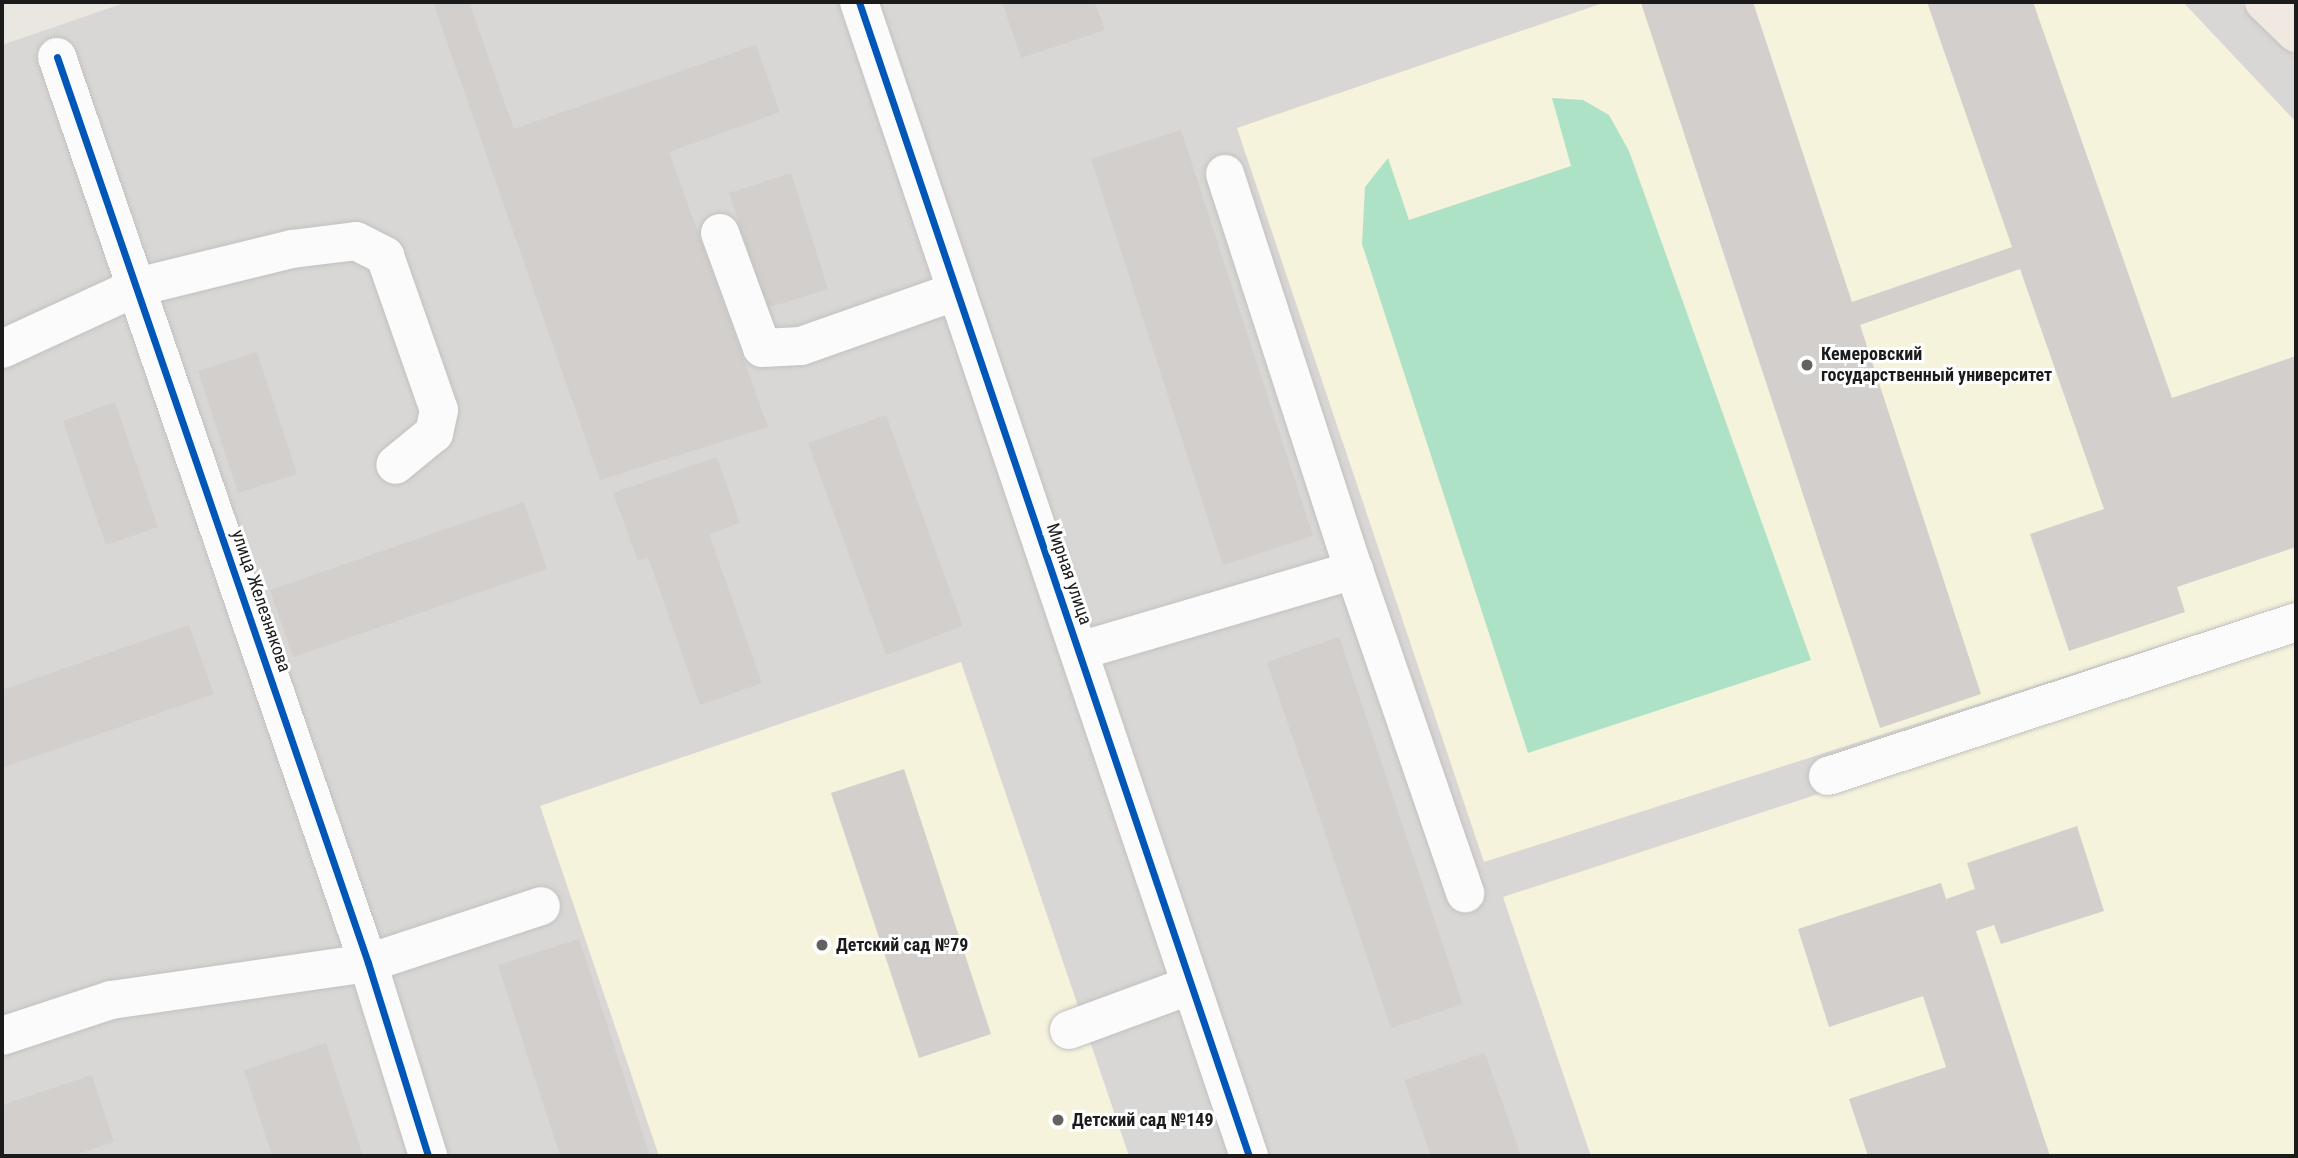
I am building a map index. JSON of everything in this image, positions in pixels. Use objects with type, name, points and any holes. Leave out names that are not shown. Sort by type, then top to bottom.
[{"type":"main road","points":[[2264,2],[2296,33]]},
{"type":"street","name":"Мирная улица","points":[[859,2],[1249,1156]]},
{"type":"street","name":"улица Железнякова","points":[[57,57],[368,963],[428,1156]]},
{"type":"street","points":[[1225,174],[1354,570],[1465,893]]},
{"type":"street","points":[[720,233],[762,348],[801,346],[957,291]]},
{"type":"street","points":[[2,349],[137,287],[292,249],[356,241],[385,257],[439,411],[434,433],[395,465]]},
{"type":"street","points":[[1079,651],[1354,570]]},
{"type":"street","points":[[1828,776],[2296,622]]},
{"type":"street","points":[[2,1036],[111,1000],[368,963],[541,906]]},
{"type":"street","points":[[1069,1030],[1191,985]]},
{"type":"shaded area","points":[[127,2],[2239,2],[2296,58],[2296,1156],[2,1156],[2,45]]},
{"type":"shaded area","name":"Кемеровский государственный университет","points":[[1606,2],[2183,2],[2296,122],[2296,602],[1484,862],[1237,128]]},
{"type":"shaded area","points":[[2296,638],[2296,1156],[1591,1156],[1503,897]]},
{"type":"shaded area","name":"Детский сад №79","points":[[961,662],[1129,1156],[659,1156],[540,806]]},
{"type":"shaded area","points":[[134,949],[160,1027],[2,1079],[2,993]]},
{"type":"green space","points":[[1552,98],[1583,100],[1609,115],[1629,151],[1811,660],[1528,753],[1362,244],[1365,187],[1388,158],[1409,220],[1571,166]]},
{"type":"building","points":[[433,2],[469,2],[514,129],[756,45],[780,112],[669,152],[768,427],[600,480]]},
{"type":"building","points":[[1002,2],[1095,2],[1105,30],[1021,58]]},
{"type":"building","points":[[1753,2],[1852,302],[2012,247],[1927,2],[2033,2],[2172,398],[2296,356],[2296,547],[2177,587],[2185,612],[2069,651],[2030,534],[2104,509],[2020,269],[1860,325],[1981,694],[1880,728],[1641,3]]},
{"type":"building","points":[[1181,130],[1313,536],[1223,565],[1091,159]]},
{"type":"building","points":[[791,173],[828,289],[767,308],[729,193]]},
{"type":"building","points":[[257,352],[297,474],[238,493],[198,371]]},
{"type":"building","points":[[115,402],[158,527],[106,545],[63,421]]},
{"type":"building","points":[[886,415],[963,626],[886,655],[808,443]]},
{"type":"building","points":[[717,457],[740,523],[709,534],[762,683],[700,705],[648,557],[638,561],[613,493]]},
{"type":"building","points":[[524,502],[547,569],[293,657],[270,590]]},
{"type":"building","points":[[189,625],[214,694],[2,768],[2,690]]},
{"type":"building","points":[[1339,637],[1463,1004],[1391,1028],[1267,662]]},
{"type":"building","points":[[904,769],[991,1034],[919,1058],[831,793]]},
{"type":"building","points":[[2077,826],[2104,911],[2001,944],[1994,925],[1976,931],[2050,1156],[1868,1156],[1849,1099],[1946,1067],[1923,996],[1829,1027],[1798,929],[1941,883],[1946,899],[1975,889],[1967,863]]},
{"type":"building","points":[[579,939],[650,1156],[560,1156],[498,965]]},
{"type":"building","points":[[326,1043],[363,1156],[272,1156],[244,1070]]},
{"type":"building","points":[[1485,1053],[1521,1156],[1431,1156],[1404,1080]]},
{"type":"building","points":[[92,1075],[114,1142],[71,1156],[2,1156],[2,1105]]},
{"type":"cycle path","points":[[859,2],[1249,1156]]},
{"type":"cycle path","points":[[57,57],[368,963],[428,1156]]},
{"type":"place","name":"Кемеровский государственный университет","points":[[1807,365]]},
{"type":"place","name":"Детский сад №79","points":[[822,945]]},
{"type":"place","name":"Детский сад №149","points":[[1058,1120]]}]
